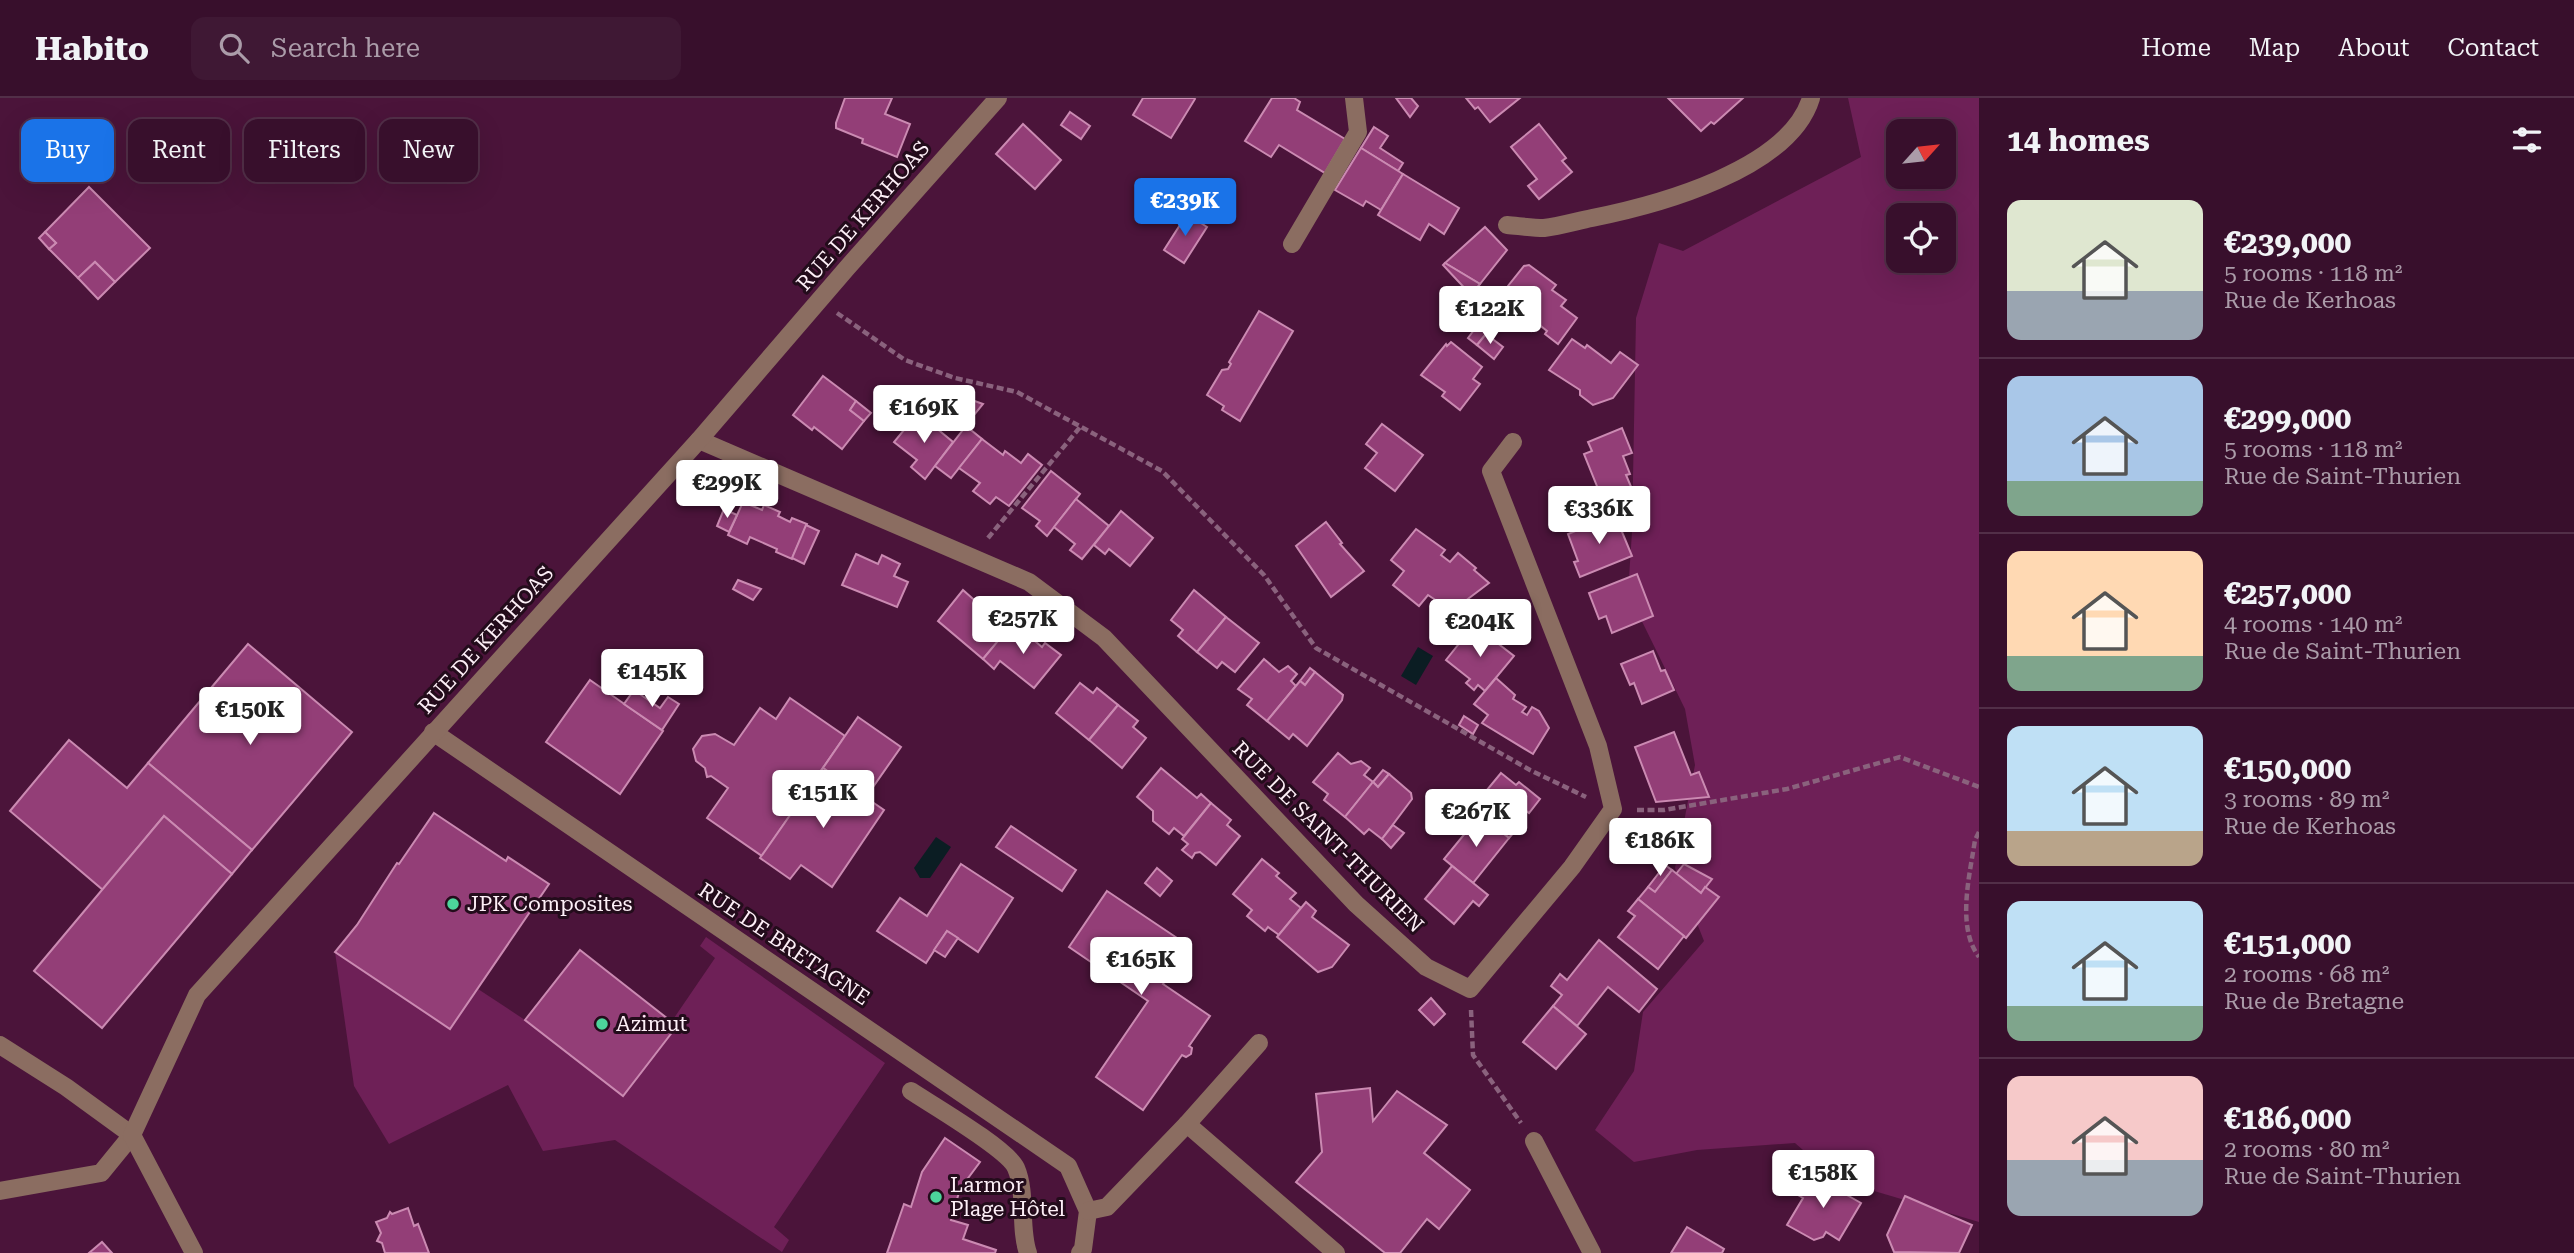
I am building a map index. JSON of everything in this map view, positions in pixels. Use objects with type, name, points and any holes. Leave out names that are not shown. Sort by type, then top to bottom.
[{"type":"street","name":"RUE DE KERHOAS","points":[[0,1191],[101,1172],[132,1135],[197,995],[699,440],[998,98]]},
{"type":"street","points":[[1292,244],[1358,132],[1354,98]]},
{"type":"street","points":[[1507,225],[1544,228],[1633,210],[1675,198],[1716,181],[1749,164],[1792,131],[1811,98]]},
{"type":"street","name":"RUE DE SAINT-THURIEN","points":[[699,440],[1029,582],[1104,638],[1356,904],[1426,967],[1470,989]]},
{"type":"street","points":[[1470,989],[1565,876],[1613,809],[1598,746],[1491,471],[1513,442]]},
{"type":"street","name":"RUE DE BRETAGNE","points":[[433,732],[1069,1166],[1088,1211]]},
{"type":"street","points":[[1080,1253],[1083,1249],[1088,1211],[1107,1207],[1187,1124],[1259,1043]]},
{"type":"street","points":[[0,1045],[66,1087],[132,1135],[194,1253]]},
{"type":"street","points":[[911,1091],[988,1142],[1015,1166],[1021,1188],[1028,1253]]},
{"type":"street","points":[[1187,1124],[1336,1253]]},
{"type":"street","points":[[1534,1142],[1592,1253]]},
{"type":"path","points":[[820,300],[868,337],[905,360],[955,378],[1017,392],[1162,471],[1264,575],[1315,648],[1530,770],[1613,809],[1664,810],[1787,789],[1900,757],[1979,787]]},
{"type":"path","points":[[972,557],[1081,426]]},
{"type":"path","points":[[1979,832],[1975,840],[1965,911],[1974,951],[1979,957]]},
{"type":"path","points":[[1470,989],[1473,1055],[1534,1142]]},
{"type":"shaded area","points":[[1848,98],[1979,98],[1979,1222],[1837,1180],[1795,1143],[1697,1150],[1634,1162],[1595,1130],[1634,1071],[1643,1012],[1704,941],[1675,868],[1695,765],[1685,709],[1628,593],[1632,532],[1636,318],[1659,243],[1683,251],[1861,157]]},
{"type":"shaded area","points":[[706,937],[885,1063],[774,1227],[789,1240],[782,1252],[615,1140],[543,1151],[508,1085],[389,1144],[354,1086],[335,952],[450,1029],[478,989],[525,1020],[623,1096],[677,1026],[672,1021],[715,958],[700,946]]},
{"type":"water","points":[[1418,647],[1433,656],[1416,685],[1401,676]]},
{"type":"water","points":[[936,837],[951,847],[930,878],[920,878],[914,868]]},
{"type":"building","points":[[845,98],[892,98],[885,114],[910,124],[897,157],[862,143],[863,139],[836,128]]},
{"type":"building","points":[[1143,98],[1195,99],[1171,138],[1133,115]]},
{"type":"building","points":[[1272,98],[1294,98],[1300,102],[1297,110],[1345,139],[1325,173],[1279,145],[1271,157],[1245,141]]},
{"type":"building","points":[[1396,98],[1411,98],[1418,106],[1410,117]]},
{"type":"building","points":[[1466,98],[1520,98],[1490,122],[1478,107],[1475,109]]},
{"type":"building","points":[[1668,98],[1743,98],[1714,124],[1711,122],[1701,131]]},
{"type":"building","points":[[1070,112],[1090,126],[1081,139],[1061,125]]},
{"type":"building","points":[[1023,124],[1061,160],[1035,189],[996,154]]},
{"type":"building","points":[[1539,124],[1566,158],[1562,161],[1572,172],[1539,199],[1528,186],[1537,179],[1511,147]]},
{"type":"building","points":[[1374,127],[1388,136],[1380,148],[1403,163],[1398,171],[1361,148]]},
{"type":"building","points":[[1361,148],[1403,174],[1381,210],[1366,201],[1363,206],[1335,190]]},
{"type":"building","points":[[1403,174],[1459,208],[1444,234],[1429,224],[1420,240],[1378,215]]},
{"type":"building","points":[[89,187],[150,248],[115,282],[95,262],[78,278],[49,249],[56,243],[45,232]]},
{"type":"building","points":[[1187,214],[1207,227],[1184,263],[1164,250]]},
{"type":"building","points":[[1485,227],[1507,250],[1480,284],[1445,263]]},
{"type":"building","points":[[45,232],[56,243],[49,249],[39,238]]},
{"type":"building","points":[[95,262],[115,282],[98,299],[78,278]]},
{"type":"building","points":[[1445,263],[1480,284],[1471,295],[1443,265]]},
{"type":"building","points":[[1529,265],[1556,285],[1552,290],[1566,300],[1561,306],[1577,318],[1558,344],[1545,334],[1547,331],[1537,323],[1531,331],[1512,317],[1523,303],[1509,291],[1508,286],[1524,266]]},
{"type":"building","points":[[1259,311],[1293,331],[1240,421],[1222,410],[1224,406],[1207,395],[1222,370],[1228,369],[1231,364],[1229,362]]},
{"type":"building","points":[[1477,326],[1486,334],[1477,345],[1468,338]]},
{"type":"building","points":[[1486,334],[1503,347],[1494,359],[1477,345]]},
{"type":"building","points":[[1572,339],[1585,348],[1587,345],[1611,363],[1620,352],[1638,365],[1613,398],[1593,405],[1580,395],[1580,390],[1549,370]]},
{"type":"building","points":[[1451,342],[1482,367],[1473,379],[1480,384],[1460,410],[1442,396],[1445,392],[1421,375],[1446,344],[1447,346]]},
{"type":"building","points":[[823,376],[856,401],[850,410],[864,421],[842,449],[814,427],[812,430],[793,415]]},
{"type":"building","points":[[969,399],[983,404],[970,420],[959,412]]},
{"type":"building","points":[[856,401],[871,413],[864,421],[850,410]]},
{"type":"building","points":[[918,413],[953,442],[925,479],[911,467],[917,460],[894,442]]},
{"type":"building","points":[[1382,424],[1423,455],[1395,491],[1365,468],[1377,453],[1366,444]]},
{"type":"building","points":[[966,426],[982,439],[951,478],[935,466]]},
{"type":"building","points":[[1622,428],[1632,453],[1623,456],[1630,474],[1626,475],[1632,489],[1603,501],[1584,454],[1592,451],[1588,442]]},
{"type":"building","points":[[982,439],[1003,455],[1005,451],[1021,463],[1028,454],[1042,465],[1009,506],[996,497],[990,504],[973,491],[980,483],[959,468]]},
{"type":"building","points":[[1051,471],[1080,494],[1047,536],[1036,526],[1040,521],[1022,508]]},
{"type":"building","points":[[1076,499],[1109,526],[1082,559],[1070,550],[1075,544],[1054,527]]},
{"type":"building","points":[[743,502],[762,510],[764,505],[780,512],[778,516],[790,522],[792,518],[807,524],[792,559],[750,537],[747,544],[728,535]]},
{"type":"building","points":[[724,509],[737,515],[729,532],[717,526]]},
{"type":"building","points":[[1121,511],[1153,538],[1130,566],[1109,549],[1105,554],[1094,545]]},
{"type":"building","points":[[1615,515],[1632,556],[1580,577],[1574,562],[1578,561],[1568,534]]},
{"type":"building","points":[[1326,522],[1342,543],[1340,544],[1364,571],[1331,597],[1296,546]]},
{"type":"building","points":[[806,525],[819,531],[804,564],[792,558]]},
{"type":"building","points":[[1416,529],[1445,550],[1441,555],[1450,562],[1458,553],[1489,583],[1452,611],[1428,595],[1419,606],[1393,585],[1404,571],[1391,560]]},
{"type":"building","points":[[856,554],[878,564],[882,555],[900,564],[894,576],[908,582],[897,607],[842,585]]},
{"type":"building","points":[[1637,574],[1653,616],[1612,633],[1606,616],[1599,619],[1589,593]]},
{"type":"building","points":[[738,580],[761,589],[753,600],[733,589]]},
{"type":"building","points":[[963,590],[1008,630],[983,659],[938,621]]},
{"type":"building","points":[[1194,590],[1226,617],[1197,652],[1178,636],[1183,630],[1171,620]]},
{"type":"building","points":[[1226,617],[1259,643],[1235,672],[1222,662],[1217,668],[1197,652]]},
{"type":"building","points":[[1011,625],[1042,647],[1045,643],[1061,655],[1034,688],[1000,661],[994,669],[983,659]]},
{"type":"building","points":[[1474,625],[1514,656],[1485,691],[1478,685],[1474,690],[1466,683],[1470,679],[1446,660]]},
{"type":"building","points":[[248,644],[352,732],[252,850],[148,763]]},
{"type":"building","points":[[1653,651],[1661,671],[1665,670],[1674,690],[1642,704],[1634,683],[1630,685],[1621,664]]},
{"type":"building","points":[[1264,659],[1279,672],[1288,666],[1297,674],[1291,681],[1296,686],[1267,721],[1247,705],[1252,699],[1238,689]]},
{"type":"building","points":[[1310,668],[1315,672],[1305,685],[1300,681]]},
{"type":"building","points":[[1315,672],[1343,695],[1307,746],[1293,734],[1289,739],[1267,721],[1300,681],[1305,685]]},
{"type":"building","points":[[1496,678],[1515,695],[1513,699],[1526,707],[1522,712],[1527,715],[1532,707],[1539,711],[1549,728],[1533,754],[1482,723],[1488,715],[1474,704]]},
{"type":"building","points":[[590,680],[663,731],[620,794],[546,742]]},
{"type":"building","points":[[1080,683],[1093,693],[1097,688],[1118,705],[1089,740],[1056,713]]},
{"type":"building","points":[[634,690],[660,708],[668,697],[679,704],[662,730],[624,704]]},
{"type":"building","points":[[790,698],[845,736],[762,856],[707,818],[728,788],[711,776],[707,777],[705,768],[696,761],[693,749],[702,736],[715,734],[734,745],[760,708],[776,719]]},
{"type":"building","points":[[1118,705],[1138,721],[1133,727],[1146,738],[1122,768],[1089,740]]},
{"type":"building","points":[[1464,716],[1478,725],[1473,734],[1459,725]]},
{"type":"building","points":[[858,717],[901,747],[866,797],[823,768]]},
{"type":"building","points":[[1674,732],[1691,775],[1699,772],[1709,797],[1656,802],[1635,747]]},
{"type":"building","points":[[69,740],[127,788],[148,763],[252,850],[232,874],[164,816],[103,890],[10,811]]},
{"type":"building","points":[[1338,753],[1351,764],[1361,761],[1370,768],[1364,775],[1373,782],[1345,817],[1324,800],[1328,794],[1313,782]]},
{"type":"building","points":[[823,768],[884,810],[832,887],[801,865],[790,879],[760,858]]},
{"type":"building","points":[[1161,768],[1197,798],[1201,794],[1211,803],[1184,836],[1174,828],[1169,834],[1153,821],[1153,811],[1137,797]]},
{"type":"building","points":[[1383,770],[1389,774],[1378,787],[1373,782]]},
{"type":"building","points":[[1501,773],[1516,785],[1519,782],[1540,799],[1529,813],[1521,807],[1517,812],[1519,814],[1515,820],[1521,824],[1509,838],[1472,808]]},
{"type":"building","points":[[1389,774],[1411,793],[1412,799],[1382,839],[1369,829],[1364,834],[1345,817],[1373,782],[1378,787]]},
{"type":"building","points":[[1211,803],[1231,820],[1227,825],[1240,836],[1216,865],[1200,852],[1195,853],[1192,858],[1182,850],[1188,844],[1182,839]]},
{"type":"building","name":"JPK Composites","points":[[434,813],[506,861],[508,857],[549,884],[450,1029],[335,952],[357,925],[397,863],[399,864]]},
{"type":"building","points":[[1480,815],[1509,838],[1473,883],[1444,859]]},
{"type":"building","points":[[164,816],[232,874],[102,1028],[34,971]]},
{"type":"building","points":[[1393,825],[1404,833],[1391,848],[1382,839]]},
{"type":"building","points":[[1011,826],[1076,870],[1062,891],[996,847]]},
{"type":"building","points":[[1262,859],[1279,873],[1276,876],[1296,893],[1290,899],[1301,908],[1279,935],[1268,927],[1265,931],[1247,916],[1252,910],[1233,894]]},
{"type":"building","points":[[961,864],[1013,898],[978,952],[947,931],[926,963],[877,931],[900,898],[927,916]]},
{"type":"building","points":[[1684,864],[1712,879],[1701,893],[1676,874]]},
{"type":"building","points":[[1665,865],[1672,870],[1655,892],[1648,887]]},
{"type":"building","points":[[1452,866],[1488,895],[1479,906],[1473,901],[1454,924],[1425,899]]},
{"type":"building","points":[[1157,868],[1172,881],[1160,896],[1145,883]]},
{"type":"building","points":[[1672,870],[1701,893],[1705,887],[1719,897],[1686,938],[1638,899],[1648,887],[1655,892]]},
{"type":"building","points":[[1107,891],[1183,942],[1178,951],[1183,954],[1163,984],[1210,1016],[1189,1046],[1192,1048],[1191,1054],[1186,1057],[1182,1055],[1143,1110],[1096,1077],[1148,1001],[1069,947]]},
{"type":"building","points":[[1638,899],[1684,936],[1658,969],[1618,937],[1635,916],[1628,911]]},
{"type":"building","points":[[1306,902],[1316,911],[1312,917],[1349,945],[1332,967],[1318,972],[1277,937]]},
{"type":"building","points":[[947,931],[958,938],[945,957],[934,950]]},
{"type":"building","points":[[1599,940],[1657,989],[1639,1012],[1608,987],[1577,1026],[1553,1006],[1562,995],[1551,986],[1560,974],[1567,980]]},
{"type":"building","name":"Azimut","points":[[580,950],[677,1026],[623,1096],[525,1020]]},
{"type":"building","points":[[1431,998],[1445,1014],[1434,1025],[1419,1010]]},
{"type":"building","points":[[1553,1006],[1586,1034],[1556,1069],[1523,1042]]},
{"type":"building","points":[[1370,1088],[1373,1121],[1397,1091],[1447,1125],[1424,1153],[1470,1190],[1439,1229],[1427,1219],[1400,1253],[1385,1253],[1296,1182],[1322,1152],[1316,1094]]},
{"type":"building","name":"Larmor Plage Hôtel","points":[[945,1138],[980,1162],[960,1189],[951,1220],[968,1225],[963,1239],[996,1250],[995,1253],[887,1253],[904,1204],[911,1207],[922,1172]]},
{"type":"building","points":[[1807,1176],[1822,1181],[1861,1203],[1839,1240],[1826,1232],[1823,1237],[1814,1240],[1787,1225],[1803,1198],[1796,1194]]},
{"type":"building","points":[[1905,1196],[1972,1225],[1959,1253],[1894,1252],[1887,1235]]},
{"type":"building","points":[[408,1208],[414,1226],[418,1224],[429,1253],[385,1253],[382,1243],[377,1241],[381,1233],[376,1222],[387,1218],[390,1212],[392,1214]]},
{"type":"building","points":[[1687,1227],[1724,1249],[1722,1253],[1671,1253]]},
{"type":"building","points":[[102,1242],[112,1253],[89,1253]]},
{"type":"place","name":"JPK Composites","points":[[453,904]]},
{"type":"place","name":"Azimut","points":[[602,1024]]},
{"type":"place","name":"Larmor Plage Hôtel","points":[[936,1197]]}]
